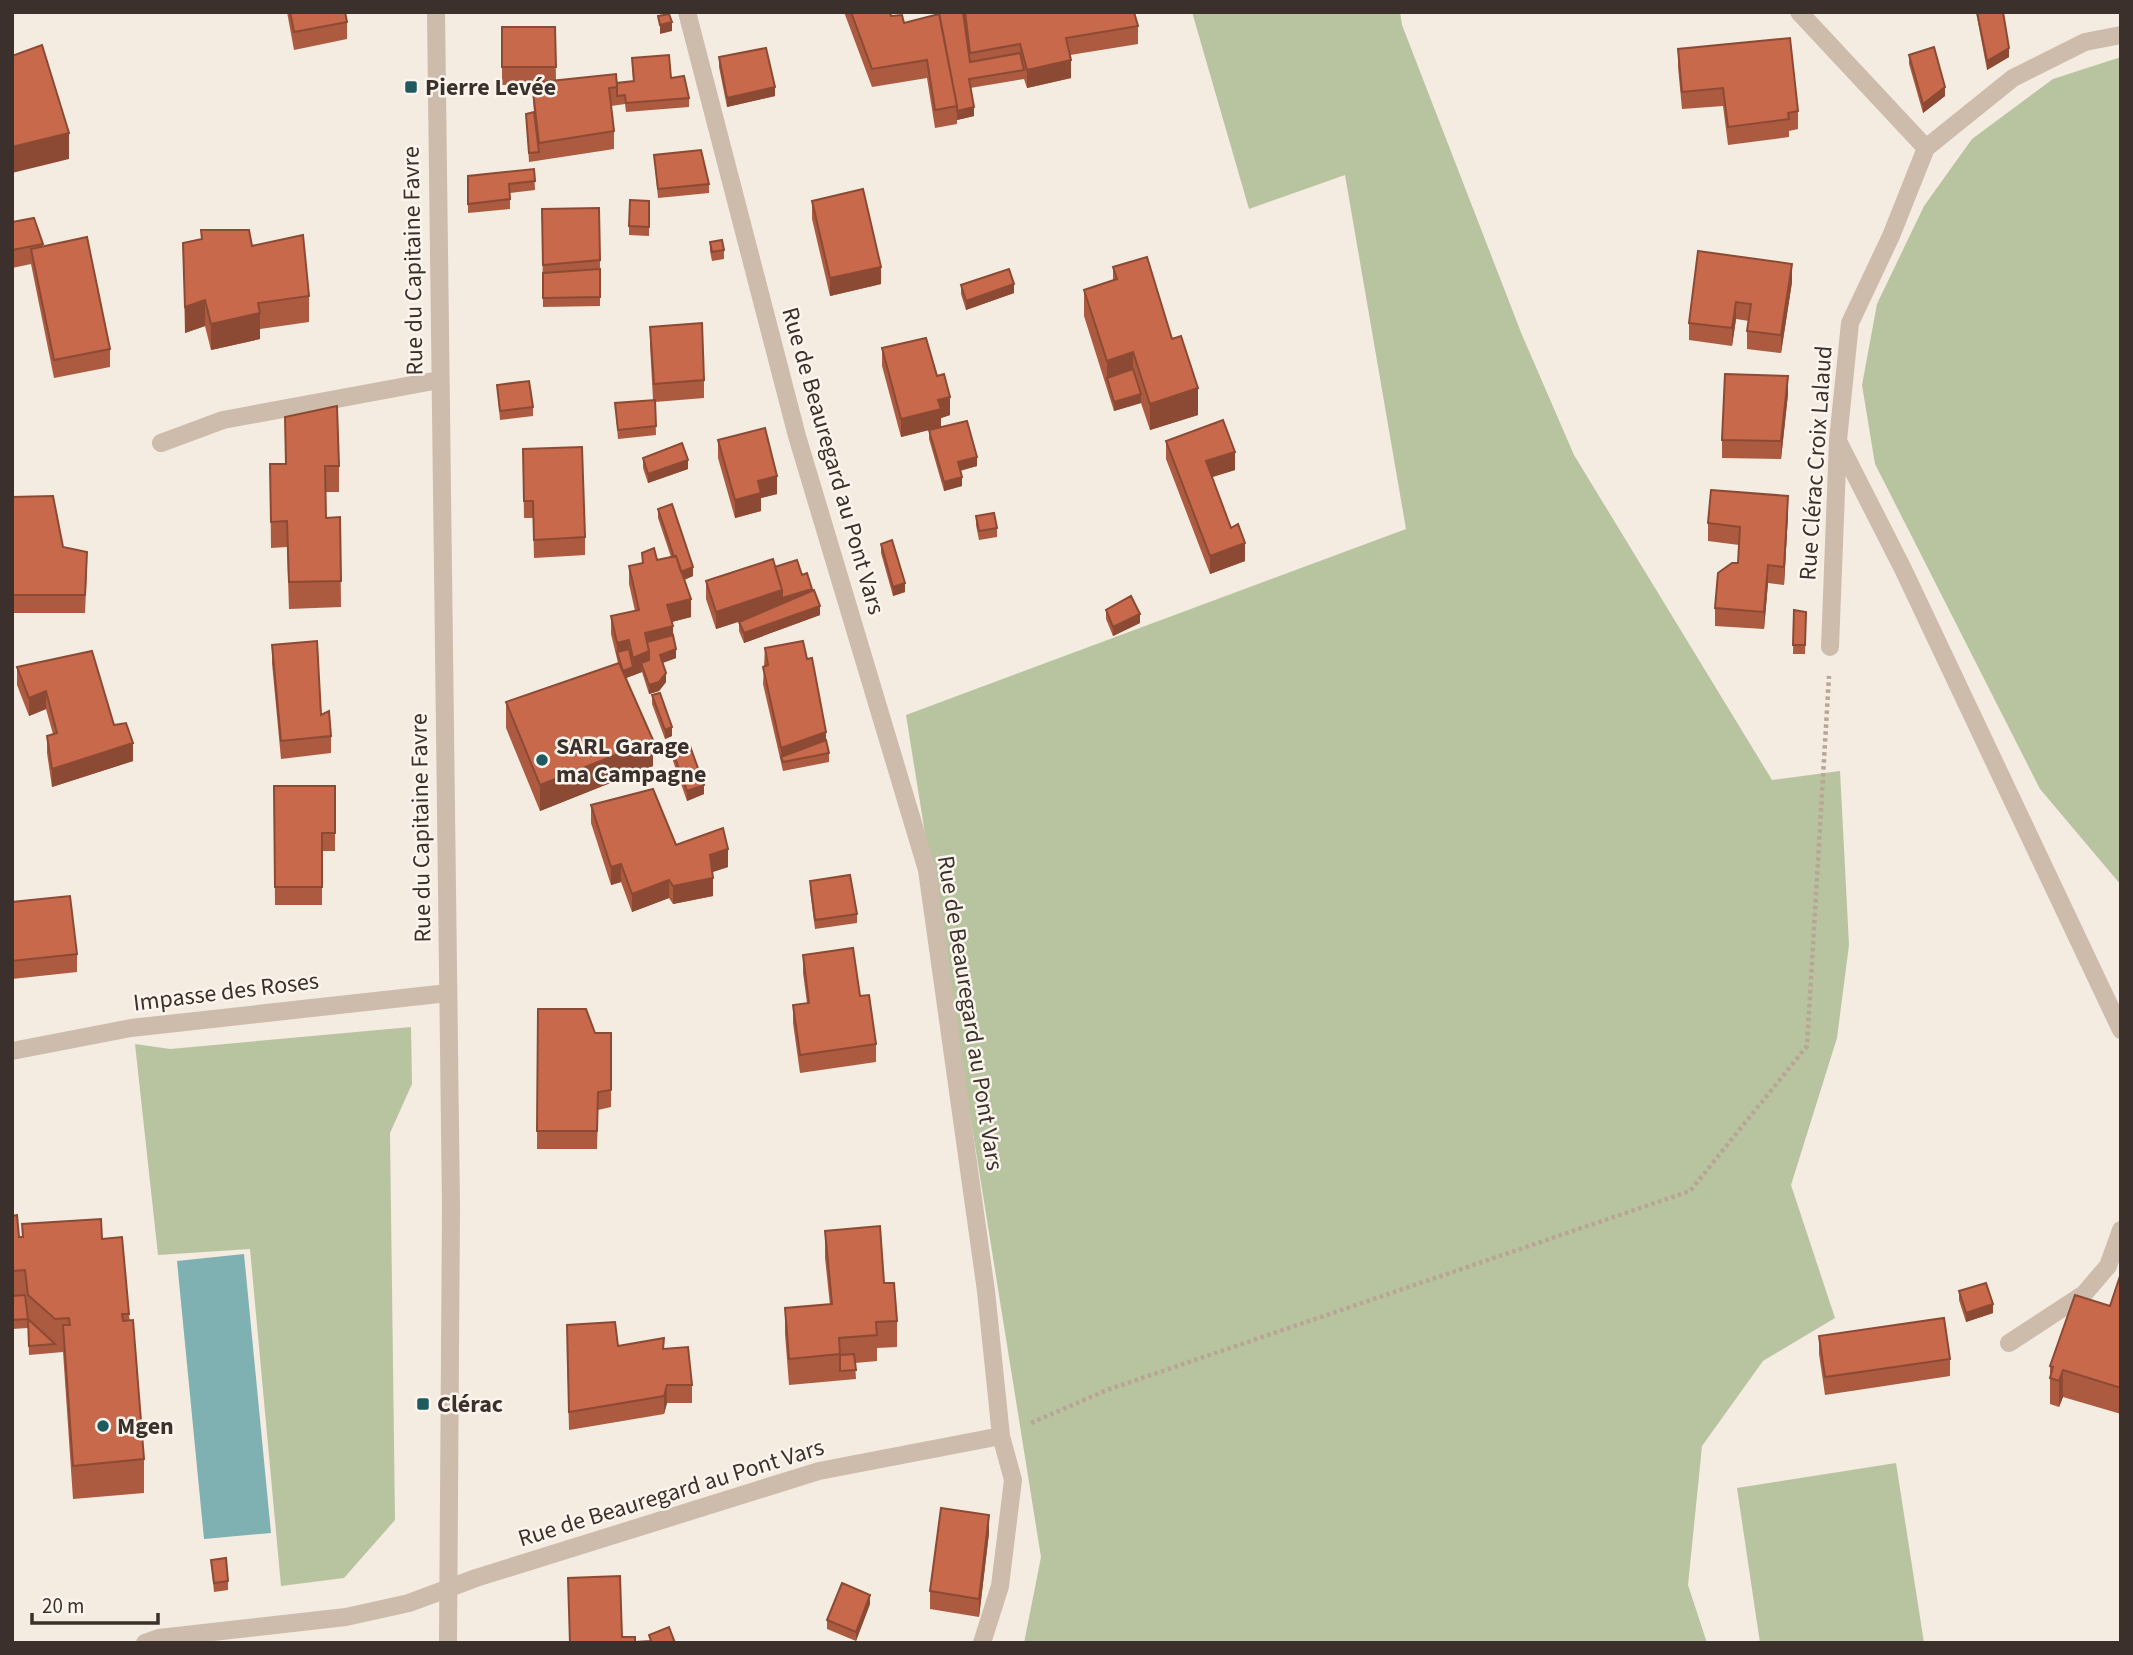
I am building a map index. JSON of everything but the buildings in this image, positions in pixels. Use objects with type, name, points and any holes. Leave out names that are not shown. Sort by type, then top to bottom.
[{"type":"street","name":"Rue du Capitaine Favre","points":[[436,12],[451,1207],[448,1643]]},
{"type":"street","name":"Rue de Beauregard au Pont Vars","points":[[145,1643],[159,1637],[346,1618],[409,1603],[819,1471],[1001,1436],[986,1291],[927,870],[797,436],[687,12]]},
{"type":"street","points":[[1799,12],[1926,148]]},
{"type":"street","name":"Rue Clérac Croix Lalaud","points":[[1830,648],[1838,440],[1850,323],[1891,236],[1926,148],[2013,78],[2085,42],[2121,35]]},
{"type":"street","points":[[161,443],[223,419],[439,380]]},
{"type":"street","points":[[1838,440],[1915,594],[2121,1030]]},
{"type":"street","name":"Impasse des Roses","points":[[12,1051],[131,1028],[448,993]]},
{"type":"street","points":[[2009,1343],[2084,1294],[2108,1266],[2121,1230]]},
{"type":"street","points":[[982,1643],[1000,1586],[1013,1480],[1001,1436]]},
{"type":"path","points":[[1001,1436],[1107,1391],[1690,1191],[1807,1046],[1830,648]]},
{"type":"green space","points":[[1192,12],[1400,12],[1402,25],[1522,335],[1574,455],[1772,780],[1840,771],[1849,945],[1837,1038],[1791,1185],[1835,1318],[1763,1361],[1702,1446],[1688,1585],[1707,1643],[1024,1643],[1041,1557],[906,715],[1406,529],[1345,175],[1249,209]]},
{"type":"green space","points":[[2121,57],[2121,885],[2040,789],[1875,464],[1862,385],[1877,304],[1924,206],[1972,139],[2053,79]]},
{"type":"green space","points":[[411,1027],[412,1084],[390,1133],[395,1520],[344,1578],[281,1586],[250,1249],[158,1255],[135,1044],[170,1049]]},
{"type":"green space","points":[[1896,1463],[1924,1643],[1760,1643],[1737,1488]]},
{"type":"water","points":[[244,1254],[271,1533],[204,1539],[177,1261]]},
{"type":"place","name":"Pierre Levée","points":[[411,87]]},
{"type":"place","name":"SARL Garage ma Campagne","points":[[542,760]]},
{"type":"place","name":"Clérac","points":[[423,1404]]},
{"type":"place","name":"Mgen","points":[[103,1426]]}]
